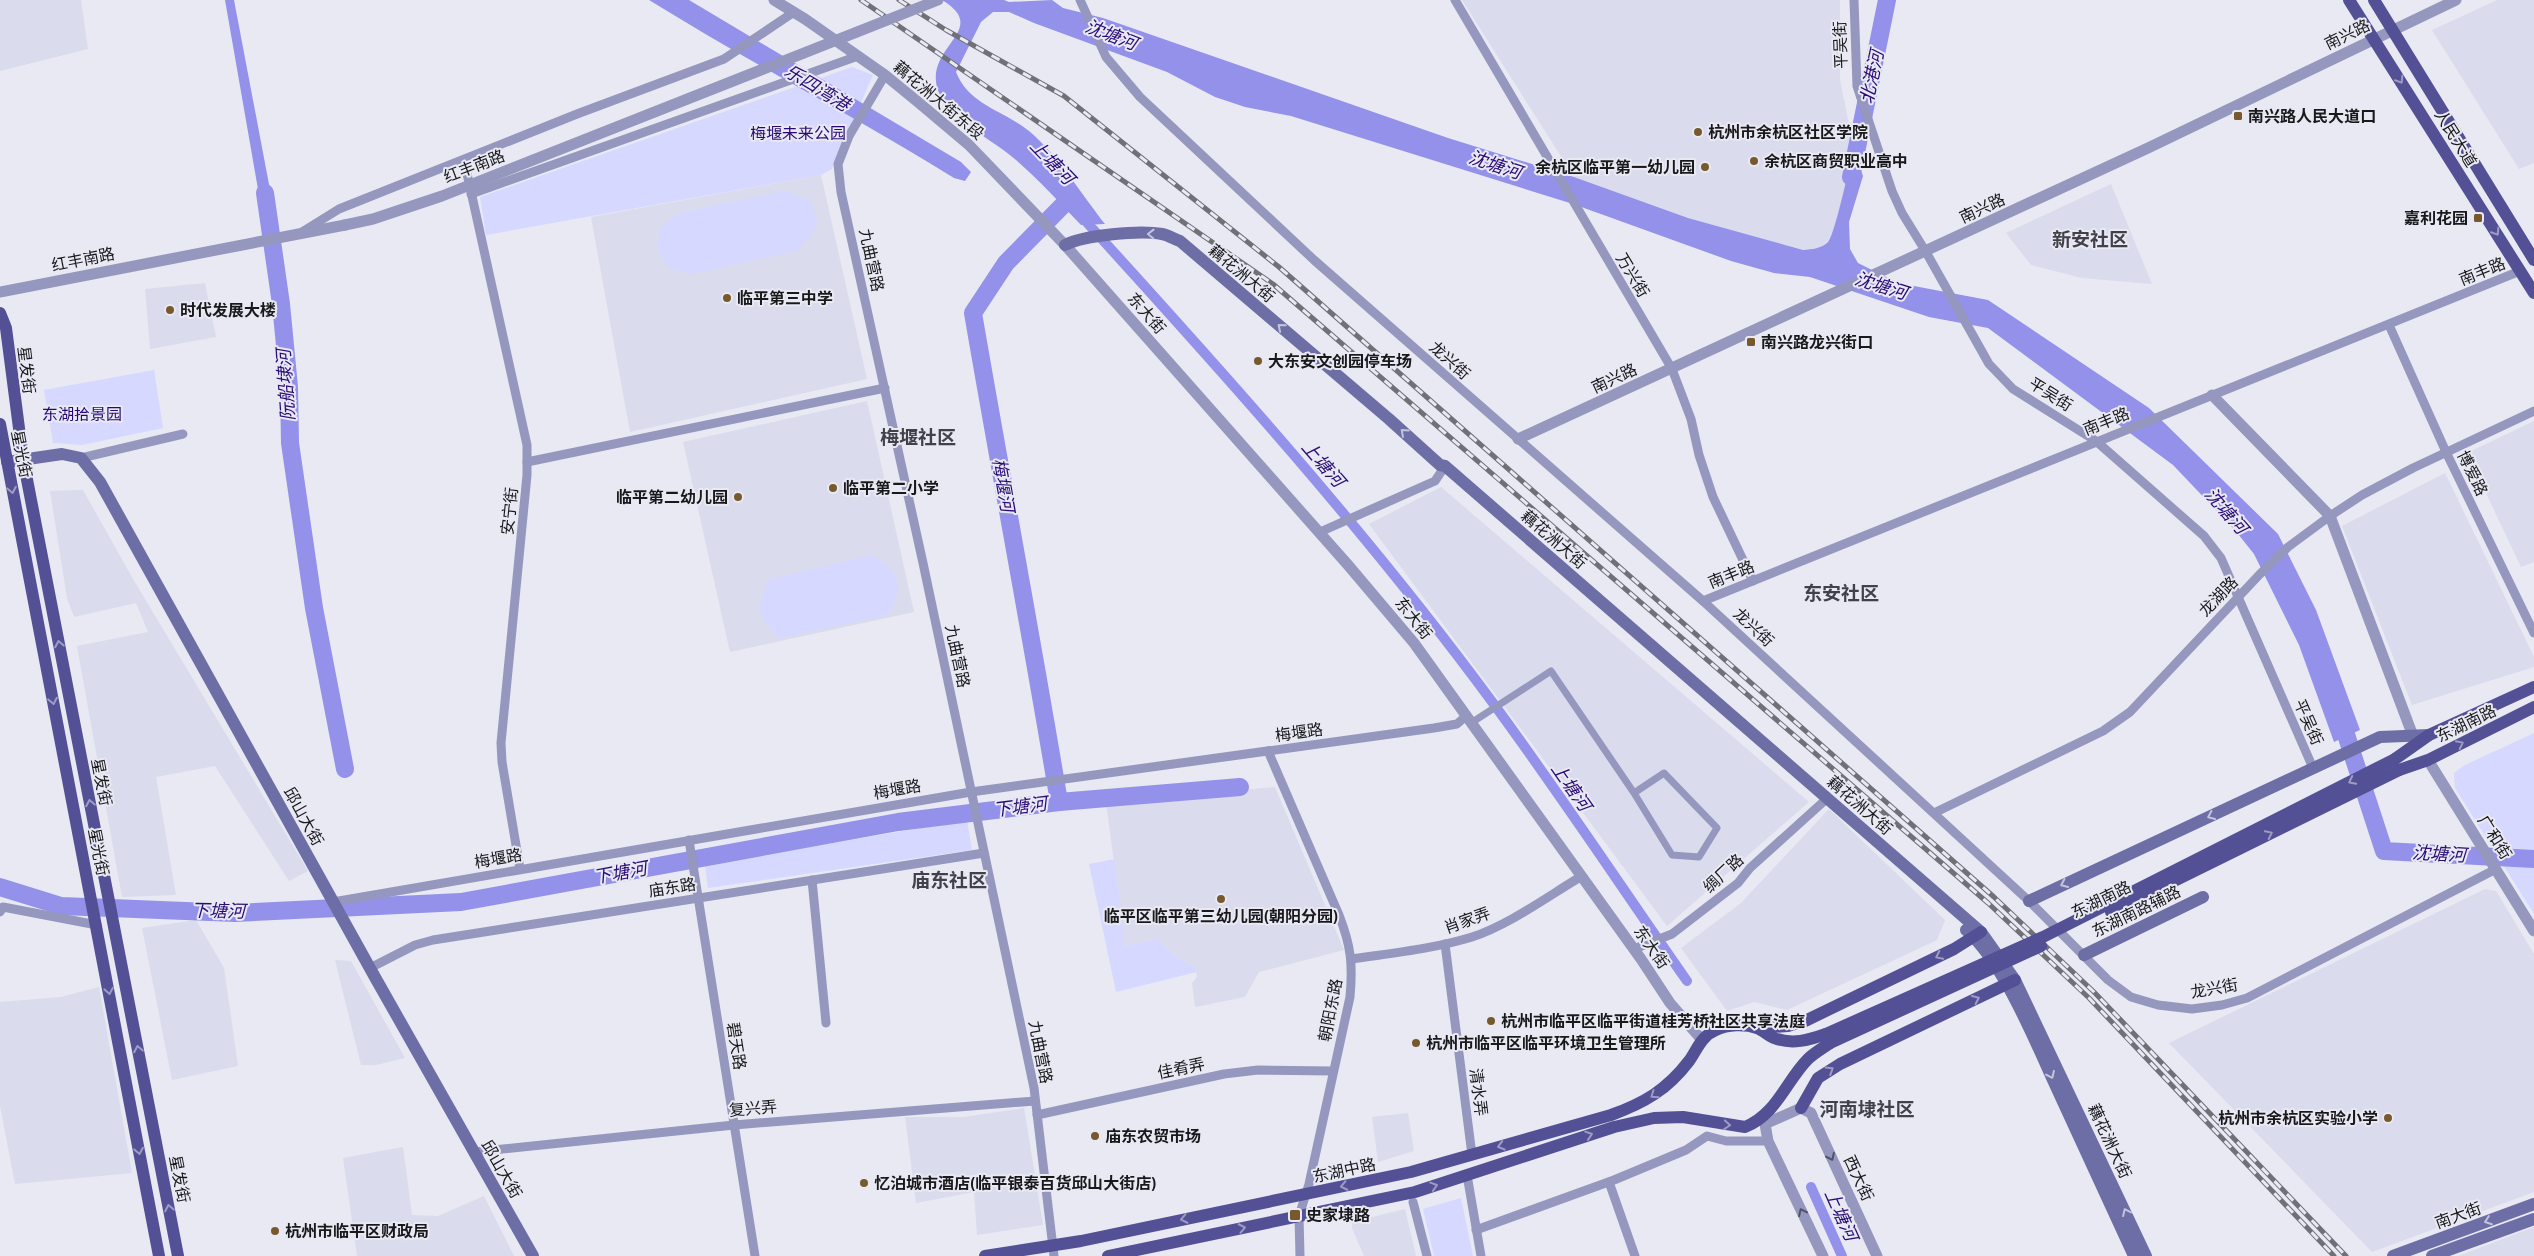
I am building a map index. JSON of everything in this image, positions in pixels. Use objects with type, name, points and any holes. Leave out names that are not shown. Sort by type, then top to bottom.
[{"type":"main road","name":"人民大道","points":[[2349,0],[2534,293]]},
{"type":"main road","name":"人民大道","points":[[2374,0],[2534,260]]},
{"type":"main road","name":"藕花洲大街","points":[[1065,245],[1077,239],[1122,235],[1162,234],[1180,241],[1389,418],[1822,803],[1977,935]]},
{"type":"main road","name":"星发街","points":[[0,313],[6,328],[23,459],[178,1256]]},
{"type":"main road","name":"星光街","points":[[0,424],[3,463],[101,943],[159,1256]]},
{"type":"main road","points":[[3,463],[62,454],[81,458]]},
{"type":"main road","name":"邱山大街","points":[[81,458],[100,482],[333,903],[533,1256]]},
{"type":"main road","name":"藕花洲大街","points":[[1442,467],[1977,935],[2011,982],[2146,1256]]},
{"type":"main road","name":"东湖南路","points":[[1758,1028],[1773,1038],[1807,1041],[1828,1038],[2019,958],[2397,765],[2429,735],[2534,687]]},
{"type":"main road","name":"东湖南路","points":[[2397,765],[2428,760],[2534,708]]},
{"type":"main road","points":[[2029,900],[2380,738],[2429,735]]},
{"type":"main road","name":"东湖南路辅路","points":[[2084,955],[2202,897]]},
{"type":"main road","points":[[1702,1040],[1716,1029],[1742,1025],[1758,1028],[1788,1026],[1805,1020],[1954,949],[1977,935]]},
{"type":"main road","name":"藕花洲大街","points":[[2011,982],[2032,1034],[2134,1256]]},
{"type":"main road","points":[[1806,1111],[1818,1078],[1840,1064],[2011,982]]},
{"type":"main road","name":"东湖南路","points":[[1467,1175],[1614,1127],[1654,1118],[1683,1117],[1745,1127],[1762,1121],[1781,1098],[1808,1058],[1828,1038]]},
{"type":"main road","name":"东湖中路","points":[[985,1256],[1054,1251],[1410,1172],[1472,1155],[1640,1104],[1666,1087],[1689,1061],[1702,1040]]},
{"type":"main road","points":[[1108,1256],[1415,1192],[1467,1175]]},
{"type":"main road","name":"南大街","points":[[2393,1256],[2534,1204]]},
{"type":"main road","name":"南大街","points":[[2432,1256],[2534,1219]]},
{"type":"street","name":"藕花洲大街东段","points":[[774,0],[885,74],[969,145],[1065,245]]},
{"type":"street","name":"红丰南路","points":[[0,292],[373,219],[442,196],[938,0]]},
{"type":"street","name":"万兴街","points":[[1455,0],[1582,220],[1672,369],[1691,419],[1699,454],[1713,497],[1753,581]]},
{"type":"street","name":"平吴街","points":[[1854,0],[1855,68],[1876,145],[1902,213],[1989,364],[2013,389],[2096,441],[2204,536],[2221,558],[2316,767]]},
{"type":"street","name":"南兴路","points":[[1518,439],[1926,252],[2456,0]]},
{"type":"street","name":"龙兴街","points":[[1081,3],[1106,57],[1140,97],[1314,260],[1703,601],[2029,900],[2108,980],[2131,996],[2158,1006],[2192,1009],[2222,1005],[2247,998],[2496,869]]},
{"type":"street","points":[[297,235],[339,209],[724,59],[794,12]]},
{"type":"street","points":[[471,194],[858,56]]},
{"type":"street","name":"九曲营路","points":[[885,74],[849,136],[838,164],[842,192],[972,793],[1035,1101],[1054,1251]]},
{"type":"street","name":"安宁街","points":[[464,160],[527,446],[501,742],[502,762],[520,869]]},
{"type":"street","name":"东大街","points":[[1065,245],[1320,532],[1414,643],[1472,719],[1670,1003],[1702,1040]]},
{"type":"street","name":"南丰路","points":[[1703,601],[2520,271]]},
{"type":"street","name":"博爱路","points":[[2389,325],[2446,452],[2534,633]]},
{"type":"street","points":[[527,462],[885,388]]},
{"type":"street","points":[[2212,395],[2330,516],[2413,736]]},
{"type":"street","name":"龙湖路","points":[[1934,813],[2103,731],[2130,712],[2260,574],[2288,547],[2330,516],[2362,495],[2446,452],[2534,411]]},
{"type":"street","points":[[81,458],[183,434]]},
{"type":"street","points":[[1320,532],[1435,481],[1442,467]]},
{"type":"street","points":[[1472,719],[1551,672],[1634,793],[1672,855],[1698,857],[1717,828],[1664,773],[1634,793]]},
{"type":"street","name":"梅堰路","points":[[333,903],[520,869],[972,793],[1434,728],[1472,719]]},
{"type":"street","name":"朝阳东路","points":[[1268,751],[1339,915],[1349,941],[1352,959],[1350,997],[1306,1194],[1299,1216],[1300,1256]]},
{"type":"street","name":"广和街","points":[[2428,760],[2534,931]]},
{"type":"street","name":"绸厂路","points":[[1634,949],[1672,934],[1738,883],[1750,868],[1822,803]]},
{"type":"street","name":"碧天路","points":[[690,840],[755,1256]]},
{"type":"street","name":"庙东路","points":[[370,968],[415,944],[433,940],[698,894],[812,880],[984,851]]},
{"type":"street","name":"肖家弄","points":[[1352,959],[1445,944],[1474,936],[1502,923],[1582,876]]},
{"type":"street","points":[[812,880],[826,1023]]},
{"type":"street","points":[[0,912],[3,907],[97,925]]},
{"type":"street","name":"清水弄","points":[[1445,944],[1472,1155]]},
{"type":"street","name":"佳肴弄","points":[[1037,1115],[1224,1074],[1258,1070],[1333,1071]]},
{"type":"street","name":"复兴弄","points":[[474,1152],[734,1125],[1035,1101]]},
{"type":"street","points":[[1806,1111],[1762,1121],[1768,1141],[1821,1255]]},
{"type":"street","name":"西大街","points":[[1806,1111],[1877,1256]]},
{"type":"street","points":[[1476,1230],[1609,1182],[1686,1150],[1707,1136],[1726,1141],[1768,1141]]},
{"type":"street","points":[[1467,1175],[1481,1256]]},
{"type":"street","points":[[1609,1182],[1635,1256]]},
{"type":"street","points":[[1413,1202],[1427,1256]]},
{"type":"shaded area","points":[[0,0],[81,0],[88,49],[0,71]]},
{"type":"shaded area","name":"杭州市余杭区社区学院","points":[[1462,0],[1840,0],[1840,80],[1854,149],[1836,223],[1828,241],[1820,248],[1803,250],[1688,218],[1574,177]]},
{"type":"shaded area","points":[[2497,0],[2534,0],[2534,163],[2519,169],[2432,30]]},
{"type":"shaded area","name":"临平第三中学","points":[[821,175],[867,379],[630,432],[591,217]]},
{"type":"shaded area","points":[[2111,184],[2152,284],[2082,278],[2031,265],[2006,233]]},
{"type":"shaded area","name":"时代发展大楼","points":[[205,283],[216,337],[150,349],[145,289]]},
{"type":"shaded area","name":"临平第二小学","points":[[867,401],[914,612],[730,652],[683,442]]},
{"type":"shaded area","points":[[2534,421],[2534,562],[2521,567],[2467,453]]},
{"type":"shaded area","points":[[2445,473],[2534,657],[2534,667],[2412,705],[2342,526]]},
{"type":"shaded area","points":[[1441,487],[1809,802],[1667,926],[1369,524]]},
{"type":"shaded area","points":[[83,490],[133,579],[308,871],[289,881],[215,766],[156,777],[176,895],[122,897],[77,646],[148,632],[136,603],[74,617],[67,598],[50,491]]},
{"type":"shaded area","name":"临平区临平第三幼儿园(朝阳分园)","points":[[1275,787],[1344,950],[1259,972],[1245,997],[1195,1007],[1192,983],[1197,977],[1196,968],[1180,959],[1156,939],[1125,946],[1106,802]]},
{"type":"shaded area","points":[[1829,809],[1945,920],[1937,940],[1787,1010],[1754,1002],[1727,1011],[1681,948],[1741,903]]},
{"type":"shaded area","name":"杭州市余杭区实验小学","points":[[2485,889],[2496,891],[2534,954],[2534,1192],[2372,1252],[2169,1043]]},
{"type":"shaded area","points":[[196,920],[224,968],[238,1066],[172,1080],[142,928]]},
{"type":"shaded area","points":[[335,960],[351,961],[405,1058],[376,1065],[361,1065]]},
{"type":"shaded area","points":[[99,987],[132,1173],[15,1184],[0,1106],[0,1002],[61,997]]},
{"type":"shaded area","points":[[1024,1108],[1043,1225],[977,1235],[974,1192],[916,1203],[905,1117],[963,1117]]},
{"type":"shaded area","points":[[1408,1113],[1414,1151],[1378,1162],[1372,1117]]},
{"type":"shaded area","points":[[403,1147],[412,1215],[438,1216],[484,1196],[514,1256],[357,1256],[343,1158]]},
{"type":"shaded area","points":[[1405,1209],[1416,1256],[1364,1256],[1352,1228],[1352,1222]]},
{"type":"shaded area","points":[[2534,1227],[2534,1256],[2458,1256]]},
{"type":"green space","name":"梅堰未来公园","points":[[852,67],[873,75],[832,169],[821,175],[486,235],[480,197]]},
{"type":"green space","points":[[785,191],[811,202],[817,219],[812,236],[796,251],[692,274],[669,268],[657,249],[660,228],[679,213]]},
{"type":"green space","name":"东湖拾景园","points":[[154,370],[163,428],[82,445],[53,443],[44,390]]},
{"type":"green space","points":[[872,555],[889,568],[897,581],[896,596],[888,615],[780,638],[762,617],[760,604],[770,579]]},
{"type":"green space","points":[[2534,733],[2534,914],[2455,788],[2454,773],[2465,765]]},
{"type":"green space","points":[[967,820],[972,850],[708,888],[705,865]]},
{"type":"green space","points":[[1115,859],[1125,946],[1156,939],[1180,959],[1196,968],[1197,972],[1116,992],[1089,864]]},
{"type":"green space","points":[[1461,1198],[1473,1256],[1434,1256],[1423,1209]]},
{"type":"water","points":[[225,0],[234,0],[275,216],[263,218]]},
{"type":"water","name":"乐四湾港","points":[[649,0],[689,0],[961,162],[971,172],[965,181],[954,178]]},
{"type":"water","points":[[942,0],[1004,0],[1009,2],[1052,0],[1063,8],[1103,18],[1448,138],[1574,177],[1688,218],[1803,250],[1813,249],[1828,242],[1838,212],[1854,149],[1863,176],[1849,222],[1850,249],[1858,263],[1898,283],[1988,300],[2149,408],[2278,534],[2316,610],[2360,730],[2334,742],[2299,645],[2254,554],[2234,529],[2173,465],[1988,328],[1929,317],[1810,277],[1774,273],[1731,261],[1573,204],[1291,116],[1245,107],[1215,97],[1167,72],[1009,12],[993,12],[981,22],[956,72],[969,92],[978,100],[1019,124],[1039,140],[1059,163],[1105,224],[1081,225],[1025,168],[974,130],[945,103],[939,93],[936,77],[939,63],[958,31],[960,21],[956,11]]},
{"type":"waterway","name":"北港河","points":[[1851,177],[1887,0]]},
{"type":"waterway","name":"阮船埭河","points":[[265,193],[281,304],[289,387],[290,443],[314,608],[345,769]]},
{"type":"waterway","name":"梅堰河","points":[[1059,802],[973,313],[1006,263],[1067,201]]},
{"type":"waterway","name":"上塘河","points":[[1080,215],[1293,454],[1445,639],[1567,806],[1687,981]]},
{"type":"waterway","name":"沈塘河","points":[[2339,713],[2384,851],[2534,859]]},
{"type":"waterway","name":"下塘河","points":[[0,887],[61,906],[235,913],[461,902],[898,822],[1059,802],[1240,787]]},
{"type":"waterway","name":"上塘河","points":[[1811,1187],[1842,1256]]},
{"type":"railway","points":[[861,0],[1273,284],[1988,903],[2089,998],[2334,1256]]},
{"type":"railway","points":[[899,0],[946,30],[1064,96],[1279,267],[1994,897],[2094,992],[2346,1256]]},
{"type":"place","name":"南兴路人民大道口","points":[[2238,116]]},
{"type":"place","name":"杭州市余杭区社区学院","points":[[1698,132]]},
{"type":"place","name":"余杭区商贸职业高中","points":[[1754,161]]},
{"type":"place","name":"余杭区临平第一幼儿园","points":[[1705,167]]},
{"type":"place","name":"嘉利花园","points":[[2478,218]]},
{"type":"place","name":"临平第三中学","points":[[727,298]]},
{"type":"place","name":"时代发展大楼","points":[[170,310]]},
{"type":"place","name":"南兴路龙兴街口","points":[[1751,342]]},
{"type":"place","name":"大东安文创园停车场","points":[[1258,361]]},
{"type":"place","name":"临平第二小学","points":[[833,488]]},
{"type":"place","name":"临平第二幼儿园","points":[[738,497]]},
{"type":"place","name":"临平区临平第三幼儿园(朝阳分园)","points":[[1221,899]]},
{"type":"place","name":"杭州市临平区临平街道桂芳桥社区共享法庭","points":[[1491,1021]]},
{"type":"place","name":"杭州市临平区临平环境卫生管理所","points":[[1416,1043]]},
{"type":"place","name":"杭州市余杭区实验小学","points":[[2388,1118]]},
{"type":"place","name":"庙东农贸市场","points":[[1095,1136]]},
{"type":"place","name":"忆泊城市酒店(临平银泰百货邱山大街店)","points":[[864,1183]]},
{"type":"place","name":"史家埭路","points":[[1295,1215]]},
{"type":"place","name":"杭州市临平区财政局","points":[[275,1231]]},
{"type":"district","name":"新安社区","points":[[2090,239]]},
{"type":"district","name":"梅堰社区","points":[[918,437]]},
{"type":"district","name":"东安社区","points":[[1841,593]]},
{"type":"district","name":"庙东社区","points":[[949,880]]},
{"type":"district","name":"河南埭社区","points":[[1867,1109]]}]
